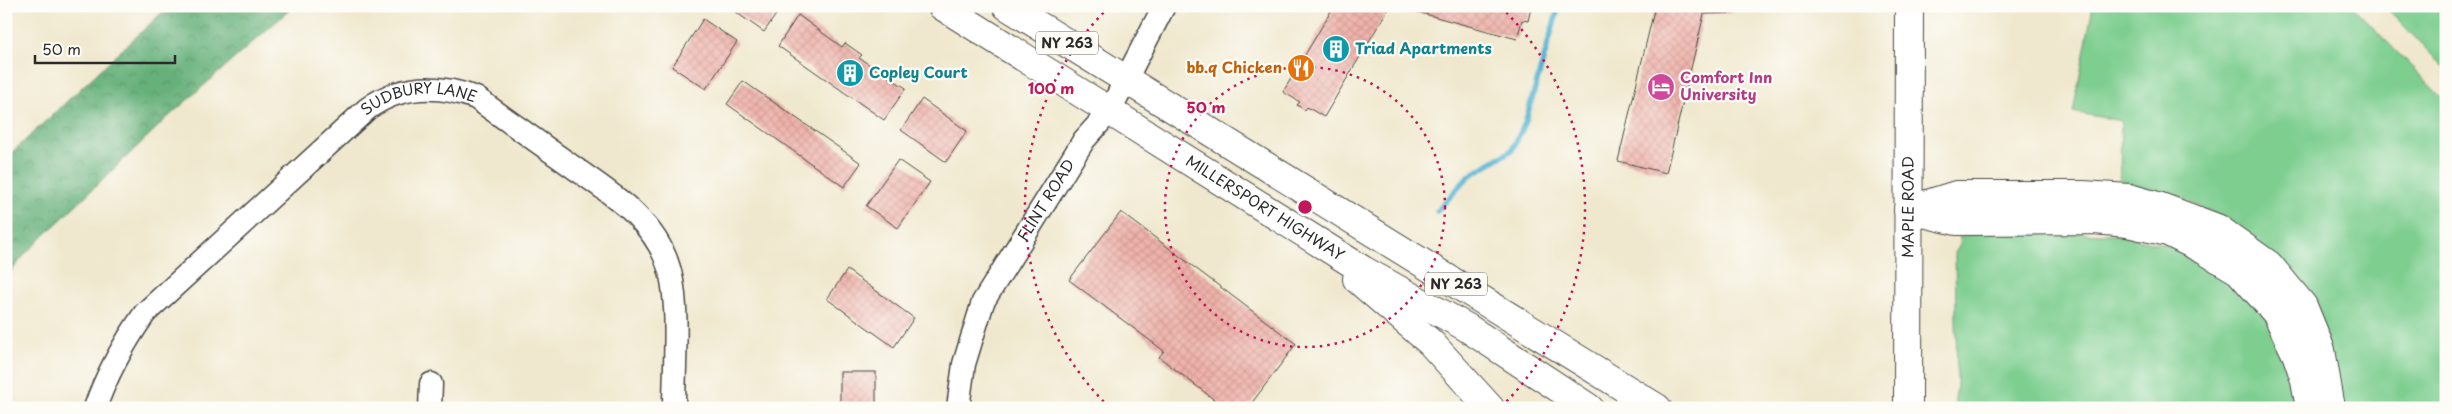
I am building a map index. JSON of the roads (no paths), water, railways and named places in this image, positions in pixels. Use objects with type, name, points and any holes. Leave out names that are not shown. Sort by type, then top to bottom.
[{"type":"main road","name":"MILLERSPORT HIGHWAY","points":[[942,6],[1363,270],[1466,327],[1590,408]]},
{"type":"main road","name":"NY 263","points":[[1007,6],[1657,408]]},
{"type":"main road","name":"MAPLE ROAD","points":[[1908,408],[1909,6]]},
{"type":"main road","points":[[1908,210],[1956,196],[2083,195],[2129,198],[2161,206],[2217,228],[2270,265],[2303,306],[2321,350],[2331,408]]},
{"type":"main road","points":[[1908,210],[1956,221],[2094,220],[2128,223],[2168,232],[2204,250],[2239,271],[2277,314],[2298,356],[2310,408]]},
{"type":"main road","points":[[1312,237],[1431,343],[1490,408]]},
{"type":"street","name":"FLINT ROAD","points":[[958,408],[966,356],[983,302],[1084,140],[1109,112],[1164,6]]},
{"type":"street","name":"SUDBURY LANE","points":[[95,408],[107,377],[127,339],[145,312],[367,109],[394,94],[415,88],[436,87],[457,90],[476,98],[625,205],[651,231],[662,249],[670,268],[674,293],[674,408]]},
{"type":"street","points":[[430,408],[431,384]]},
{"type":"waterway","points":[[1437,211],[1469,176],[1512,150],[1525,123],[1559,6]]},
{"type":"place","name":"Triad Apartments","points":[[1336,49]]},
{"type":"place","name":"bb.q Chicken","points":[[1301,68]]},
{"type":"place","name":"Copley Court","points":[[850,73]]},
{"type":"place","name":"Comfort Inn University","points":[[1661,87]]}]
